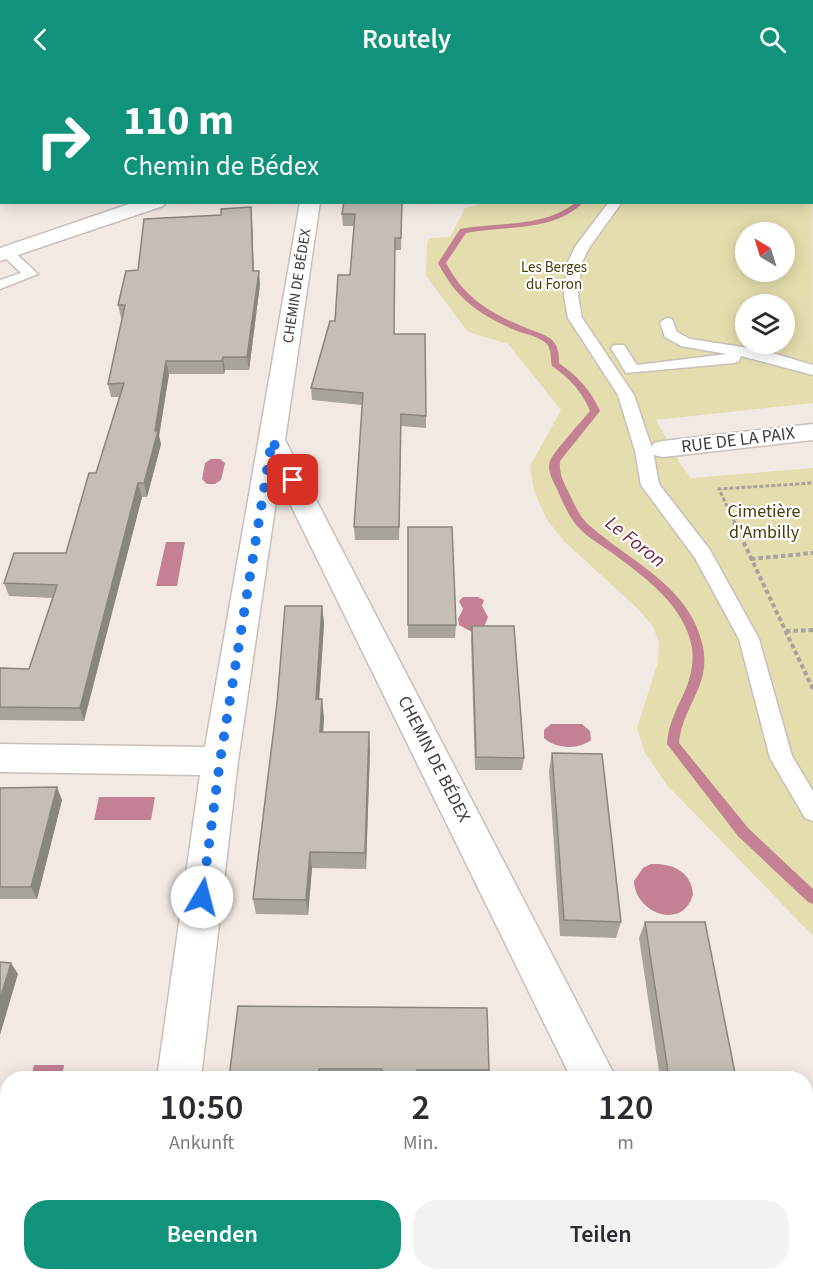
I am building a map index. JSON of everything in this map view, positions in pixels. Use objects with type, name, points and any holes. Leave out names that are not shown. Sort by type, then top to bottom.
[{"type":"street","points":[[4,254],[150,204]]},
{"type":"street","name":"CHEMIN DE BÉDEX","points":[[180,1071],[220,761],[310,204]]},
{"type":"street","name":"RUE DE LA PAIX","points":[[663,449],[813,432]]},
{"type":"street","name":"CHEMIN DE BÉDEX","points":[[272,440],[590,1071]]},
{"type":"street","points":[[0,758],[220,761]]},
{"type":"lane","points":[[614,204],[582,247],[574,264],[571,296],[575,318],[630,402],[644,451],[650,485],[703,555],[749,639],[781,758],[813,811]]},
{"type":"lane","points":[[0,285],[30,274],[4,254]]},
{"type":"lane","points":[[667,322],[670,334],[686,343],[762,355],[813,370]]},
{"type":"lane","points":[[619,348],[632,370],[762,355]]},
{"type":"path","points":[[813,483],[719,489],[813,689]]},
{"type":"path","points":[[752,559],[813,553]]},
{"type":"path","points":[[786,632],[813,630]]},
{"type":"green space","points":[[479,204],[812,204],[813,403],[656,420],[681,465],[691,478],[813,468],[813,936],[666,784],[645,753],[637,728],[658,662],[659,642],[653,627],[640,611],[564,541],[547,520],[534,491],[530,466],[561,410],[508,344],[468,332],[426,276],[429,238],[450,237],[465,208]]},
{"type":"shaded area","points":[[211,459],[220,459],[225,463],[221,480],[215,484],[207,484],[202,479],[205,463]]},
{"type":"shaded area","points":[[166,542],[185,542],[177,586],[156,586]]},
{"type":"shaded area","points":[[463,597],[478,597],[484,600],[482,606],[488,617],[484,627],[472,632],[459,625],[458,619],[463,609],[459,601]]},
{"type":"shaded area","points":[[551,724],[582,724],[590,731],[591,740],[574,747],[549,742],[544,738],[544,730]]},
{"type":"shaded area","points":[[99,797],[155,797],[151,820],[94,820]]},
{"type":"shaded area","points":[[651,864],[673,867],[689,879],[693,894],[688,905],[680,912],[671,915],[660,914],[642,902],[636,893],[634,881],[643,868]]},
{"type":"shaded area","points":[[34,1065],[64,1065],[63,1071],[33,1071]]},
{"type":"building","points":[[344,204],[402,204],[401,238],[395,238],[394,334],[425,334],[426,416],[401,414],[399,527],[354,527],[363,393],[311,388],[330,321],[335,321],[338,275],[350,275],[355,214],[342,214]]},
{"type":"building","points":[[251,207],[253,271],[259,271],[247,357],[223,357],[222,361],[166,361],[155,431],[158,431],[144,483],[138,483],[80,708],[0,707],[0,668],[29,669],[57,585],[4,583],[14,553],[66,553],[89,473],[96,473],[124,383],[108,384],[125,305],[118,305],[126,271],[138,270],[144,219],[221,215],[221,209]]},
{"type":"building","points":[[408,527],[452,527],[456,625],[408,625]]},
{"type":"building","points":[[285,606],[322,606],[316,699],[322,699],[320,732],[369,732],[365,853],[310,852],[306,900],[253,899],[277,703]]},
{"type":"building","points":[[472,626],[514,626],[524,758],[476,757]]},
{"type":"building","points":[[552,753],[602,754],[621,922],[564,920]]},
{"type":"building","points":[[57,787],[31,887],[0,887],[0,788]]},
{"type":"building","points":[[645,922],[705,922],[735,1071],[668,1071]]},
{"type":"building","points":[[0,962],[11,963],[0,999]]},
{"type":"building","points":[[238,1006],[487,1008],[489,1070],[230,1071]]},
{"type":"waterway","name":"Le Foron","points":[[579,204],[569,212],[541,222],[463,231],[442,263],[451,280],[473,304],[501,320],[549,341],[555,351],[555,364],[588,396],[595,411],[555,461],[554,472],[576,517],[585,528],[644,571],[678,606],[690,625],[697,647],[698,672],[693,690],[676,725],[673,744],[743,832],[813,898]]},
{"type":"route","points":[[202,897],[220,761],[272,440],[293,480]]},
{"type":"park label","name":"Les Berges du Foron","points":[[554,276]]},
{"type":"park label","name":"Cimetière d'Ambilly","points":[[764,521]]}]
